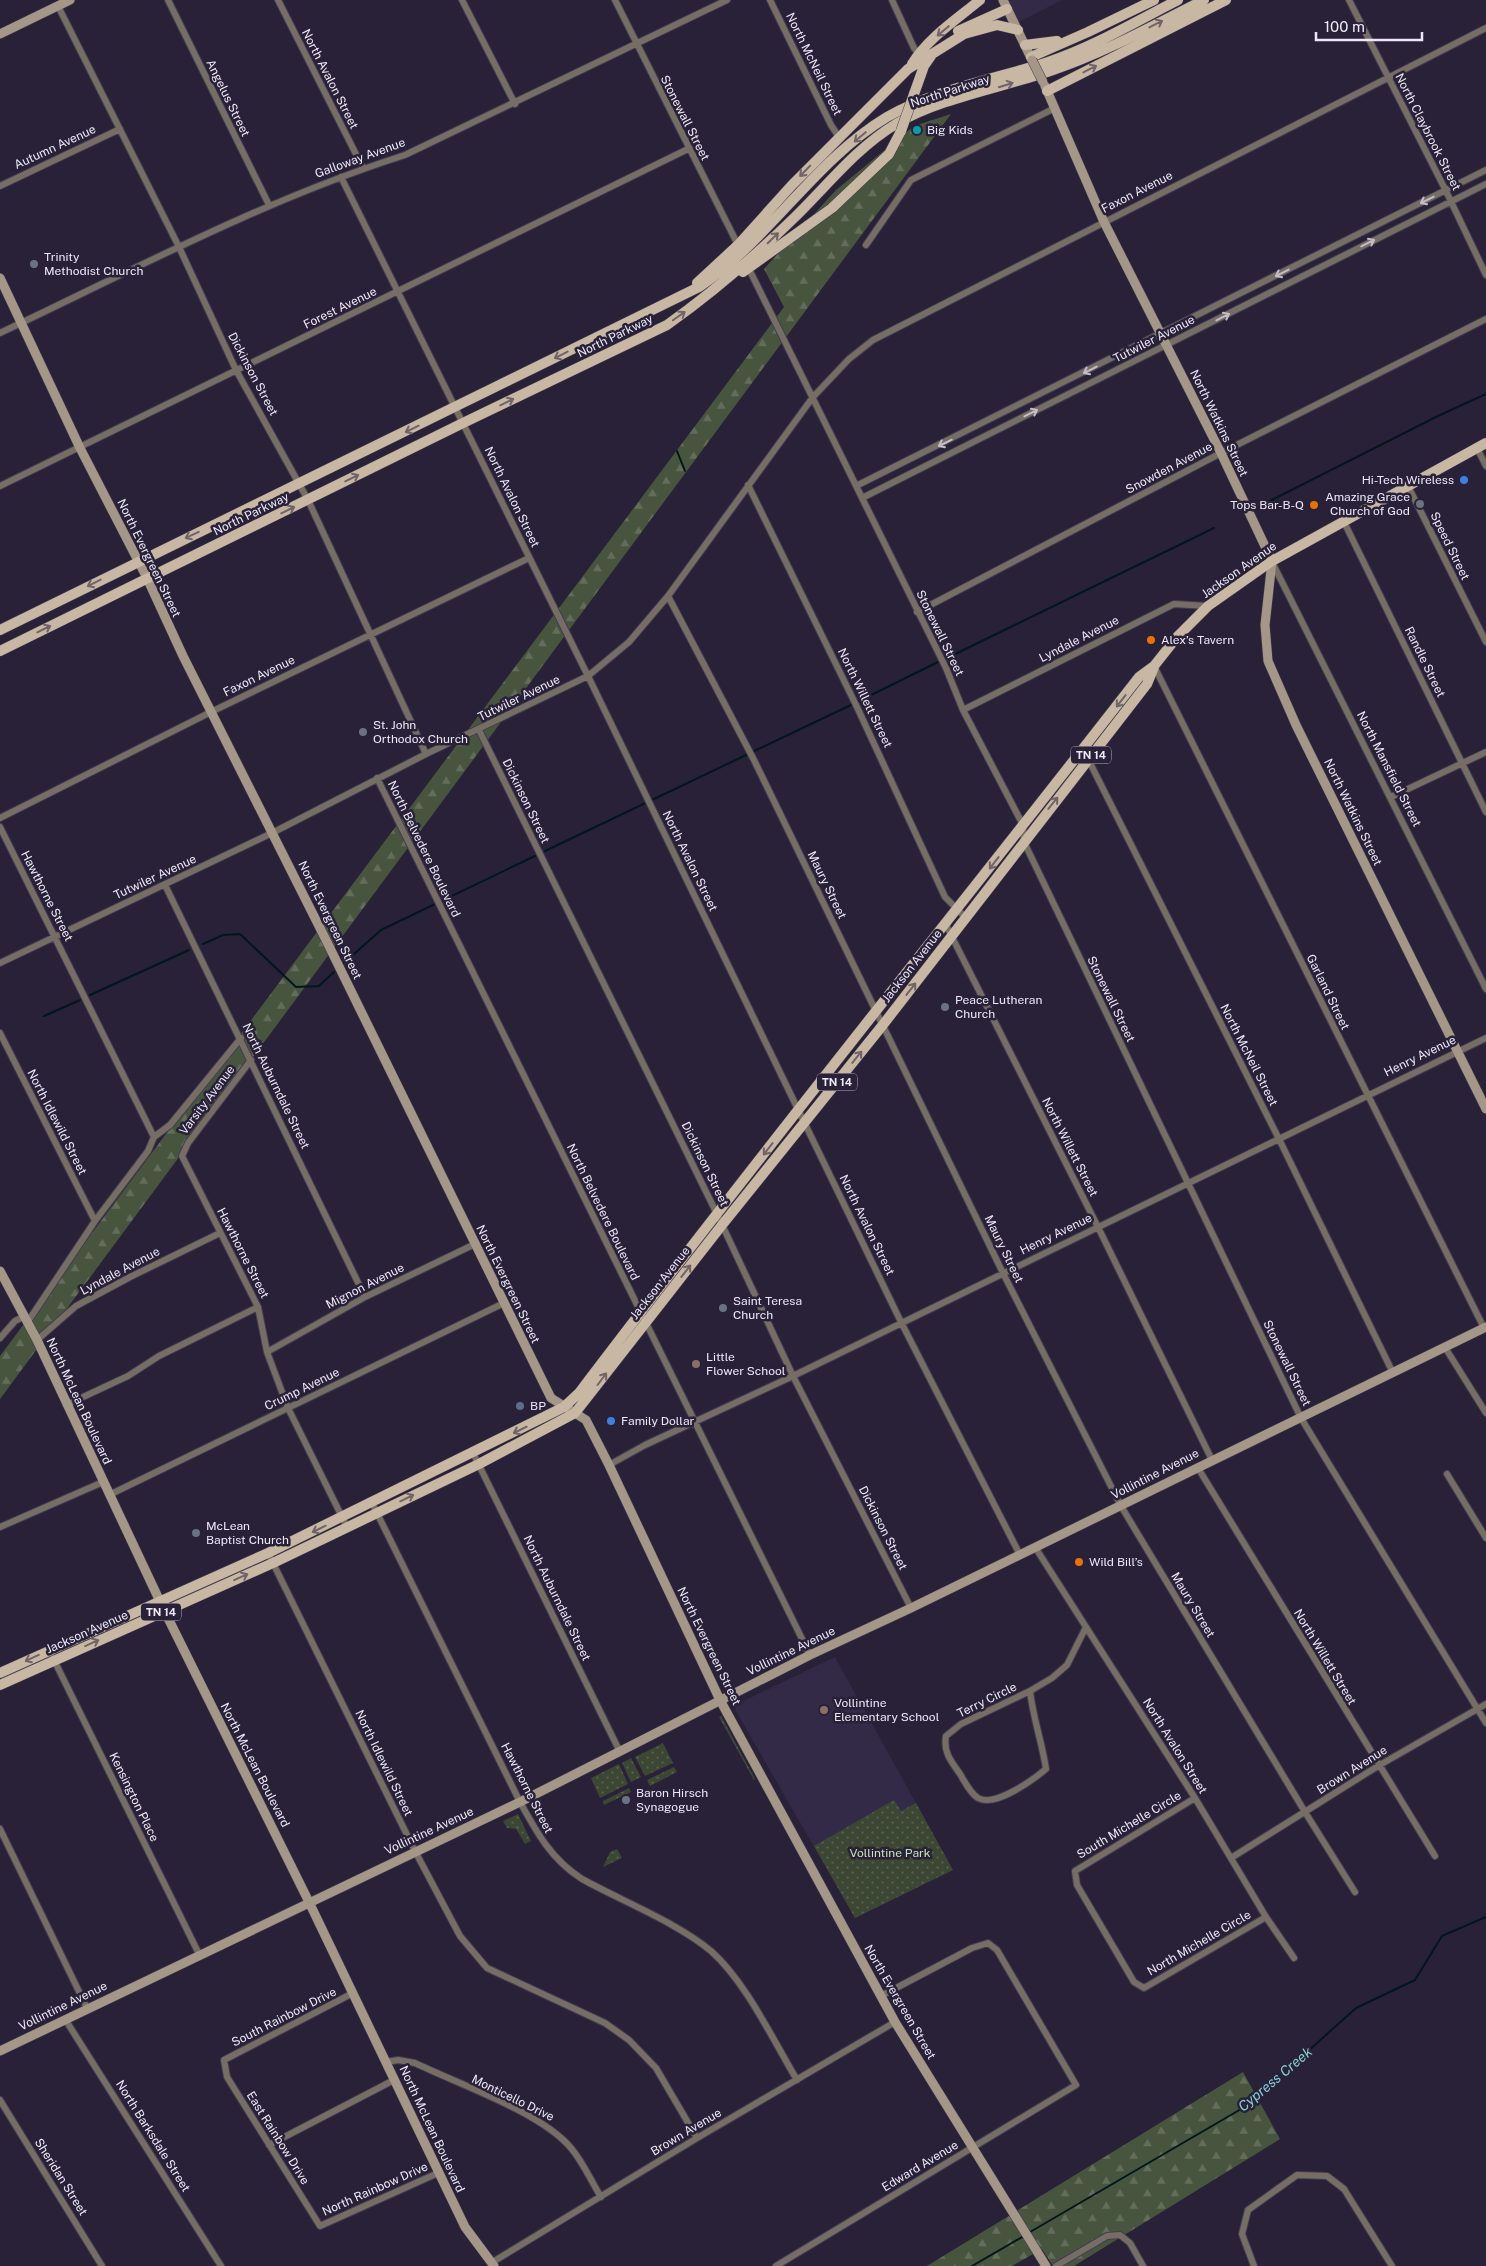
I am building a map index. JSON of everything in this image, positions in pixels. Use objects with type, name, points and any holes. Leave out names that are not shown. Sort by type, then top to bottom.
[{"type":"main road","points":[[697,304],[749,269],[832,208],[866,178],[889,154],[902,131],[923,58],[980,0]]},
{"type":"main road","points":[[1031,58],[1154,0]]},
{"type":"main road","name":"North Parkway","points":[[0,630],[683,296],[723,269],[844,151],[887,118],[929,98],[1071,54],[1178,0]]},
{"type":"main road","name":"North Parkway","points":[[0,651],[463,423],[655,332],[697,304],[749,260],[795,217],[854,155],[897,124],[938,106],[1077,62],[1204,0]]},
{"type":"main road","points":[[1045,87],[1226,0]]},
{"type":"main road","points":[[934,51],[956,33],[1005,4]]},
{"type":"main road","points":[[683,296],[738,245],[839,136],[908,69],[964,34],[997,25],[1018,30]]},
{"type":"main road","points":[[1025,45],[1068,40]]},
{"type":"main road","name":"Jackson Avenue","points":[[0,1673],[268,1553],[479,1464],[575,1413],[722,1225],[882,1026],[951,936],[961,914],[1023,824],[1140,677],[1154,666],[1177,637],[1208,606],[1272,561],[1482,446]]},
{"type":"main road","name":"Jackson Avenue","points":[[374,1508],[473,1453],[564,1407],[579,1393],[875,1011],[946,925],[961,914],[1024,842],[1147,684],[1154,666]]},
{"type":"main road","name":"Jackson Avenue","points":[[0,1685],[164,1610],[273,1563],[345,1522]]},
{"type":"street","points":[[0,34],[70,0]]},
{"type":"street","name":"Angelus Street","points":[[168,0],[269,205]]},
{"type":"street","name":"North Avalon Street","points":[[278,0],[363,168]]},
{"type":"street","points":[[462,0],[515,104]]},
{"type":"street","name":"Stonewall Street","points":[[615,0],[688,150],[738,245]]},
{"type":"street","name":"Galloway Avenue","points":[[0,333],[269,205],[363,168],[405,155],[515,104],[727,0]]},
{"type":"street","name":"North McNeil Street","points":[[770,0],[831,126],[839,136]]},
{"type":"street","points":[[892,0],[923,58]]},
{"type":"street","name":"North Claybrook Street","points":[[1349,0],[1446,191],[1486,275]]},
{"type":"street","name":"North Watkins Street","points":[[1005,4],[1045,87],[1104,222],[1221,453],[1272,561],[1265,625],[1268,661],[1296,725],[1486,1108]]},
{"type":"street","name":"Dickinson Street","points":[[58,6],[179,248],[236,370],[308,500],[426,754]]},
{"type":"street","name":"Faxon Avenue","points":[[813,397],[849,359],[873,340],[1486,28]]},
{"type":"street","points":[[866,245],[911,180],[1054,108]]},
{"type":"street","name":"Autumn Avenue","points":[[0,186],[120,129]]},
{"type":"street","name":"Forest Avenue","points":[[0,486],[688,150]]},
{"type":"street","name":"Tutwiler Avenue","points":[[856,486],[1000,416],[1486,170]]},
{"type":"street","name":"North Avalon Street","points":[[340,177],[588,676],[901,1322],[1020,1554]]},
{"type":"street","name":"Tutwiler Avenue","points":[[862,498],[1486,184]]},
{"type":"street","points":[[1308,260],[1314,271]]},
{"type":"street","name":"Stonewall Street","points":[[749,269],[946,668],[963,710],[1023,824],[1024,842],[1301,1418],[1486,1723]]},
{"type":"street","name":"North Evergreen Street","points":[[0,278],[80,448],[147,578],[211,712],[551,1398],[586,1420],[609,1464],[720,1700],[894,2022],[972,2148],[1017,2216],[1046,2266]]},
{"type":"street","name":"Snowden Avenue","points":[[917,612],[1221,453],[1486,319]]},
{"type":"street","name":"Tutwiler Avenue","points":[[0,963],[272,833],[377,778],[588,676],[629,642],[668,596],[813,397]]},
{"type":"street","points":[[1000,416],[1005,426]]},
{"type":"street","points":[[986,422],[992,433]]},
{"type":"street","points":[[1482,446],[1486,466]]},
{"type":"street","name":"North Willett Street","points":[[748,485],[858,707],[945,897],[961,914]]},
{"type":"street","name":"Speed Street","points":[[1408,486],[1486,642]]},
{"type":"street","name":"Randle Street","points":[[1344,522],[1486,812]]},
{"type":"street","name":"Faxon Avenue","points":[[0,818],[211,712],[529,558]]},
{"type":"street","name":"North Mansfield Street","points":[[1272,561],[1486,988]]},
{"type":"street","name":"Maury Street","points":[[668,596],[754,760],[1003,1272],[1121,1506],[1355,1892]]},
{"type":"street","name":"Lyndale Avenue","points":[[963,710],[1174,604],[1208,606]]},
{"type":"street","name":"Garland Street","points":[[1154,666],[1485,1328]]},
{"type":"street","name":"Dickinson Street","points":[[479,730],[717,1214],[792,1376],[911,1608]]},
{"type":"street","name":"North McNeil Street","points":[[1083,749],[1279,1139],[1393,1373]]},
{"type":"street","points":[[1391,797],[1486,752]]},
{"type":"street","name":"North Belvedere Boulevard","points":[[377,778],[810,1655]]},
{"type":"street","name":"Hawthorne Street","points":[[0,828],[154,1136]]},
{"type":"street","name":"North Auburndale Street","points":[[165,885],[252,1060],[365,1297]]},
{"type":"street","name":"North Willett Street","points":[[946,925],[1098,1227],[1212,1460]]},
{"type":"street","name":"North Idlewild Street","points":[[0,1033],[94,1220]]},
{"type":"street","points":[[0,1338],[14,1321],[25,1320],[94,1220],[148,1151],[154,1136],[170,1125],[241,1038]]},
{"type":"street","name":"Henry Avenue","points":[[609,1464],[1279,1139],[1457,1050],[1486,1038]]},
{"type":"street","name":"Varsity Avenue","points":[[182,1156],[188,1143],[252,1060]]},
{"type":"street","name":"Hawthorne Street","points":[[182,1156],[258,1308],[267,1352],[288,1408],[345,1522]]},
{"type":"street","name":"Lyndale Avenue","points":[[37,1340],[76,1306],[220,1233]]},
{"type":"street","name":"Mignon Avenue","points":[[267,1352],[365,1297],[475,1244]]},
{"type":"street","name":"North McLean Boulevard","points":[[0,1271],[37,1340],[159,1601],[309,1902],[438,2173],[465,2227],[492,2265]]},
{"type":"street","name":"Crump Avenue","points":[[110,1494],[504,1303]]},
{"type":"street","points":[[66,1405],[128,1376],[159,1356],[258,1308]]},
{"type":"street","name":"Vollintine Avenue","points":[[0,2051],[65,2018],[520,1802],[810,1655],[911,1608],[1485,1328]]},
{"type":"street","points":[[1446,1348],[1486,1413]]},
{"type":"street","name":"North Auburndale Street","points":[[473,1453],[620,1752]]},
{"type":"street","name":"North Willett Street","points":[[1198,1468],[1378,1766],[1435,1856]]},
{"type":"street","points":[[1447,1474],[1486,1538]]},
{"type":"street","points":[[0,1527],[103,1482]]},
{"type":"street","name":"Hawthorne Street","points":[[374,1508],[520,1802],[544,1845],[554,1858],[570,1872],[691,1937],[726,1966],[741,1987],[797,2080]]},
{"type":"street","name":"North Avalon Street","points":[[1035,1547],[1195,1798],[1266,1917],[1294,1958]]},
{"type":"street","name":"North Idlewild Street","points":[[268,1553],[415,1851],[460,1936],[487,1968],[605,2023],[629,2040],[656,2068],[697,2138]]},
{"type":"street","name":"Terry Circle","points":[[1030,1692],[1033,1718],[1043,1747],[1046,1769],[1031,1782],[992,1800],[985,1801],[972,1793],[947,1754],[944,1746],[946,1736],[961,1724],[1030,1692],[1052,1678],[1067,1665],[1086,1627]]},
{"type":"street","name":"Kensington Place","points":[[50,1650],[199,1954]]},
{"type":"street","name":"Brown Avenue","points":[[1231,1858],[1378,1766],[1486,1704]]},
{"type":"street","name":"South Michelle Circle","points":[[1144,1988],[1134,1982],[1077,1885],[1075,1871],[1195,1798]]},
{"type":"street","points":[[0,1829],[87,2008]]},
{"type":"street","name":"North Michelle Circle","points":[[1144,1988],[1266,1917]]},
{"type":"street","name":"Edward Avenue","points":[[776,2266],[1076,2085],[997,1950],[988,1943],[972,1948],[880,1996]]},
{"type":"street","name":"South Rainbow Drive","points":[[224,2060],[353,1993]]},
{"type":"street","name":"North Barksdale Street","points":[[65,2018],[221,2266]]},
{"type":"street","name":"Brown Avenue","points":[[492,2265],[697,2138],[894,2022]]},
{"type":"street","name":"East Rainbow Drive","points":[[224,2060],[227,2077],[320,2226]]},
{"type":"street","name":"Monticello Drive","points":[[386,2062],[398,2060],[415,2063],[515,2109],[551,2128],[572,2148],[601,2197]]},
{"type":"street","points":[[269,2145],[394,2080]]},
{"type":"street","name":"Sheridan Street","points":[[0,2100],[102,2266]]},
{"type":"street","name":"North Rainbow Drive","points":[[320,2226],[438,2173]]},
{"type":"street","points":[[1254,2266],[1242,2234],[1248,2210],[1297,2175],[1327,2176],[1344,2189],[1392,2266]]},
{"type":"street","points":[[1056,2266],[1107,2236],[1120,2235],[1130,2243],[1143,2266]]},
{"type":"shaded area","points":[[1003,0],[1062,0],[1015,24]]},
{"type":"shaded area","points":[[835,1657],[953,1870],[855,1918],[733,1706]]},
{"type":"green space","points":[[951,114],[0,1399],[0,1356],[784,307],[764,269],[836,190],[914,126]]},
{"type":"green space","points":[[721,1716],[755,1779],[754,1780],[719,1717]]},
{"type":"green space","points":[[663,1743],[673,1763],[645,1776],[635,1757]]},
{"type":"green space","points":[[631,1758],[641,1777],[631,1782],[622,1763]]},
{"type":"green space","points":[[619,1764],[628,1784],[600,1798],[591,1778]]},
{"type":"green space","points":[[674,1767],[677,1772],[650,1786],[647,1780]]},
{"type":"green space","points":[[629,1788],[631,1792],[604,1805],[603,1801]]},
{"type":"green space","name":"Vollintine Park","points":[[894,1800],[901,1811],[916,1803],[953,1870],[855,1918],[814,1846]]},
{"type":"green space","points":[[518,1814],[531,1841],[525,1844],[516,1829],[507,1828],[503,1821]]},
{"type":"green space","points":[[617,1849],[622,1858],[603,1867],[610,1852]]},
{"type":"green space","points":[[1243,2072],[1280,2139],[1074,2266],[1053,2266],[1042,2249],[1012,2266],[927,2266]]},
{"type":"waterway","points":[[1260,506],[1438,416],[1486,394]]},
{"type":"waterway","points":[[677,451],[685,471]]},
{"type":"waterway","points":[[945,659],[1214,528]]},
{"type":"waterway","points":[[857,702],[940,661]]},
{"type":"waterway","points":[[545,851],[853,704]]},
{"type":"waterway","points":[[344,963],[381,930],[535,856]]},
{"type":"waterway","points":[[203,944],[223,935],[240,934],[296,987],[319,986],[334,972]]},
{"type":"waterway","points":[[90,995],[189,950]]},
{"type":"waterway","points":[[44,1016],[80,1000]]},
{"type":"waterway","name":"Cypress Creek","points":[[1030,2232],[1248,2105],[1356,2008],[1415,1980],[1442,1936],[1486,1917]]},
{"type":"waterway","points":[[972,2266],[1024,2236]]},
{"type":"place","name":"Big Kids","points":[[917,130]]},
{"type":"place","name":"Trinity Methodist Church","points":[[34,264]]},
{"type":"place","name":"Hi-Tech Wireless","points":[[1464,480]]},
{"type":"place","name":"Amazing Grace Church of God","points":[[1420,504]]},
{"type":"place","name":"Tops Bar-B-Q","points":[[1314,505]]},
{"type":"place","name":"Alex’s Tavern","points":[[1151,640]]},
{"type":"place","name":"St. John Orthodox Church","points":[[363,732]]},
{"type":"place","name":"Peace Lutheran Church","points":[[945,1007]]},
{"type":"place","name":"Saint Teresa Church","points":[[723,1308]]},
{"type":"place","name":"Little Flower School","points":[[696,1364]]},
{"type":"place","name":"BP","points":[[520,1406]]},
{"type":"place","name":"Family Dollar","points":[[611,1421]]},
{"type":"place","name":"McLean Baptist Church","points":[[196,1533]]},
{"type":"place","name":"Wild Bill’s","points":[[1079,1562]]},
{"type":"place","name":"Vollintine Elementary School","points":[[824,1710]]},
{"type":"place","name":"Baron Hirsch Synagogue","points":[[626,1800]]}]
